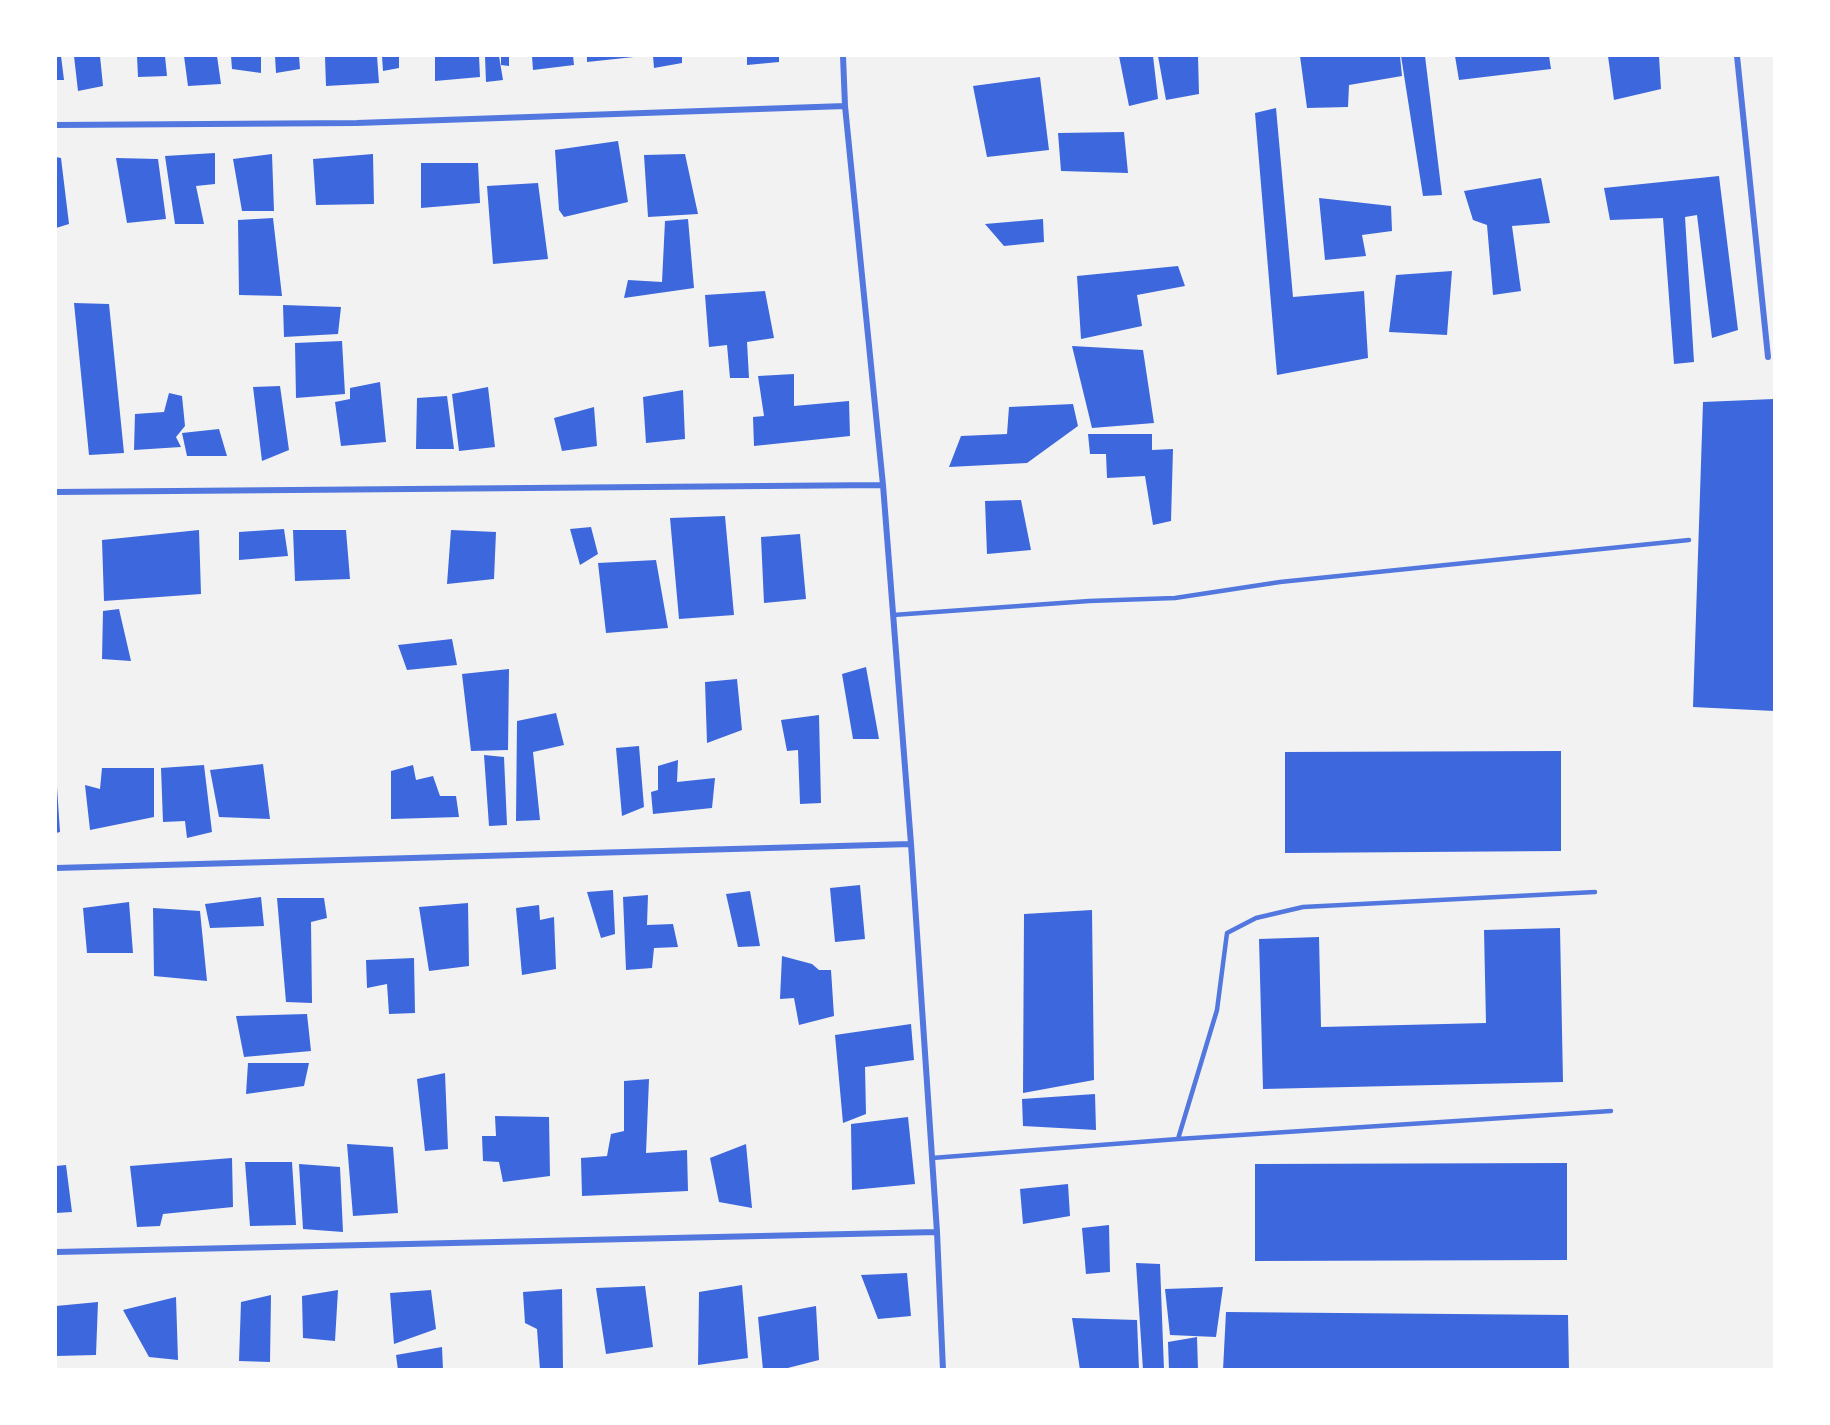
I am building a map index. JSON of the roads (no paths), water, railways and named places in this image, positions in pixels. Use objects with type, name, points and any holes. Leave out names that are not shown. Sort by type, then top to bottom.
[{"type":"street","points":[[845,56],[845,106],[883,485],[911,844],[937,1232],[943,1370]]},
{"type":"street","points":[[1737,56],[1768,357]]},
{"type":"street","points":[[56,125],[357,123],[845,106]]},
{"type":"street","points":[[56,492],[883,485]]},
{"type":"street","points":[[56,868],[911,844]]},
{"type":"street","points":[[56,1252],[937,1232]]},
{"type":"lane","points":[[893,615],[1089,601],[1175,598],[1280,582],[1689,540]]},
{"type":"lane","points":[[1178,1139],[1216,1010],[1227,933],[1256,918],[1303,907],[1594,892]]},
{"type":"lane","points":[[932,1158],[1178,1139],[1611,1111]]}]
